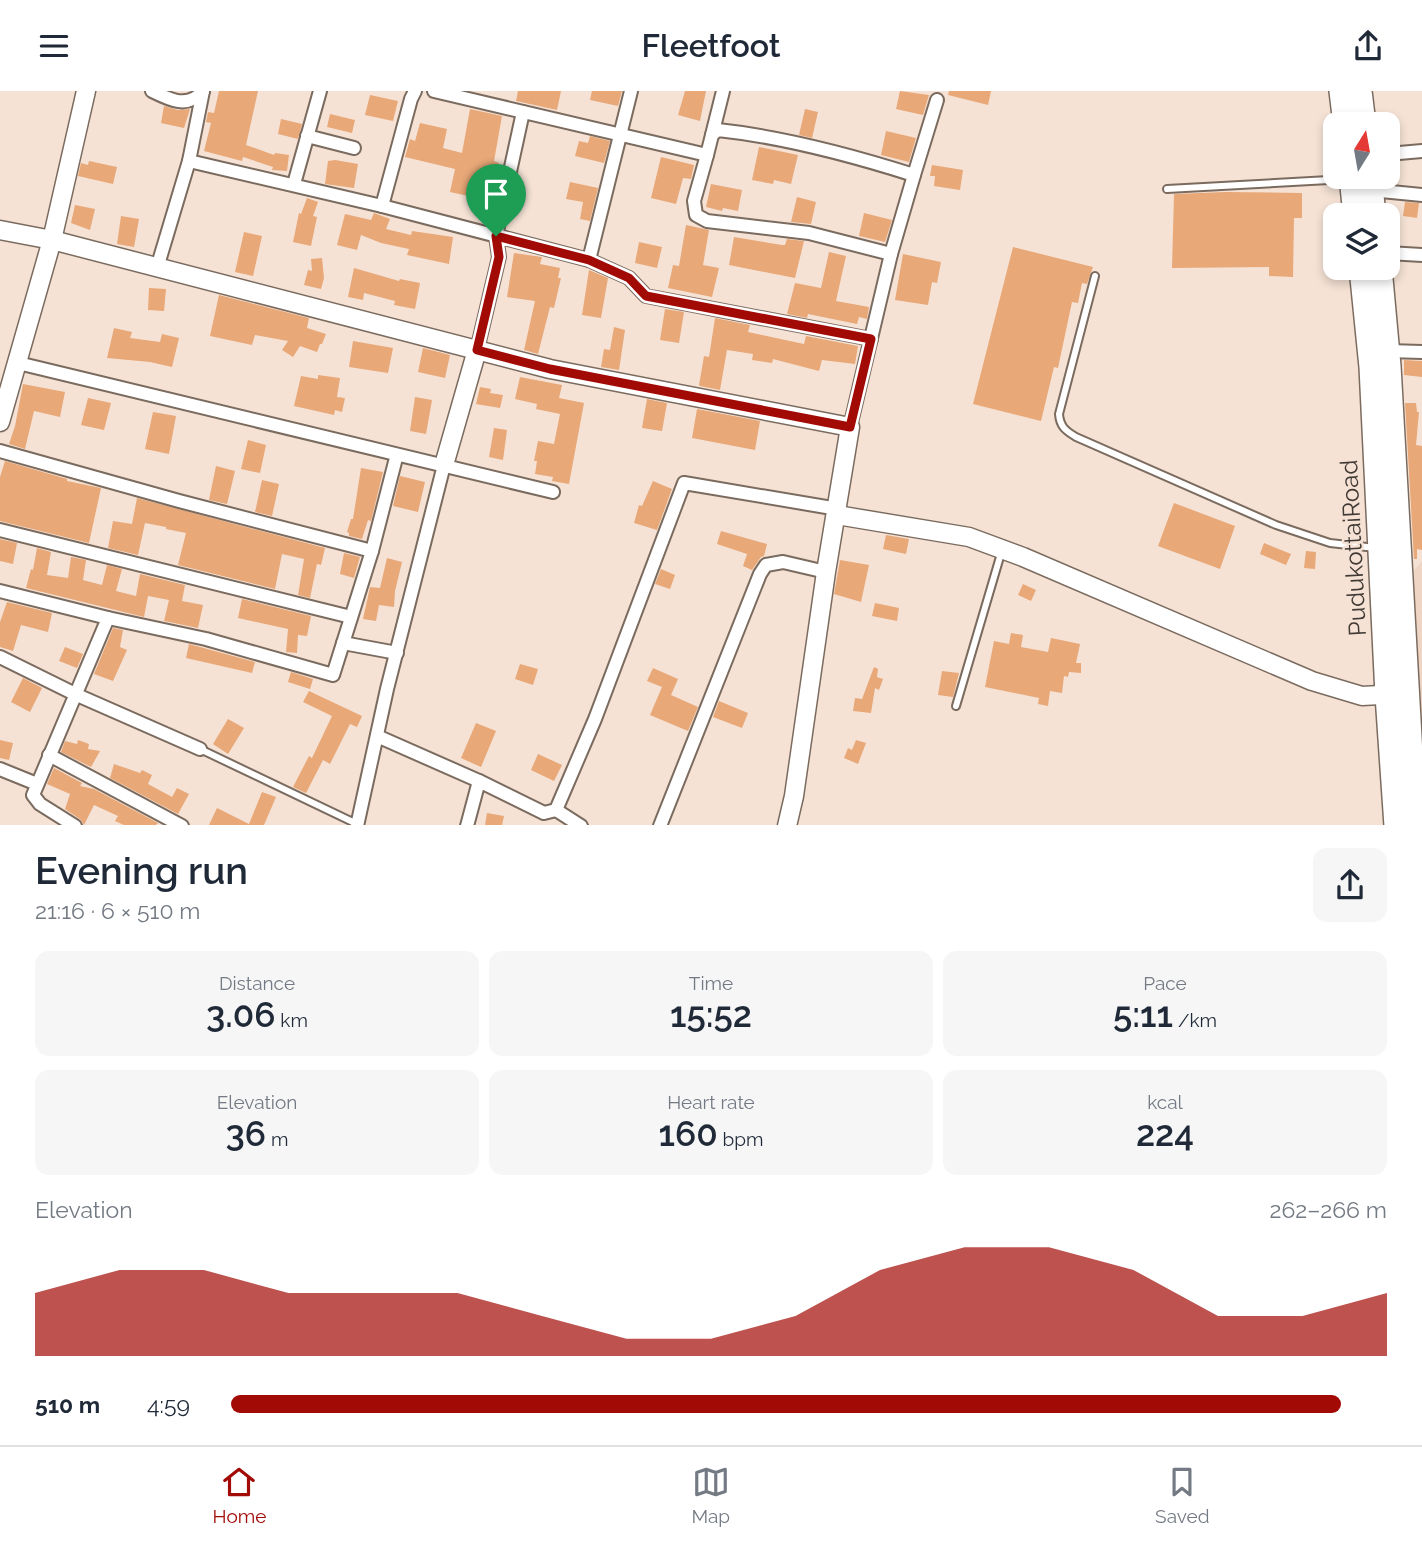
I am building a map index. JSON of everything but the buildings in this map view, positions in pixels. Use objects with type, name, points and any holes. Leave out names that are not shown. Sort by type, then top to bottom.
[{"type":"highway","points":[[1341,91],[1344,112]]},
{"type":"highway","points":[[1360,91],[1363,112]]},
{"type":"highway","name":"PudukottaiRoad","points":[[1362,280],[1389,547]]},
{"type":"highway","points":[[1381,280],[1388,351],[1389,547],[1396,694],[1396,825]]},
{"type":"highway","points":[[1396,694],[1415,825]]},
{"type":"street","points":[[0,422],[10,373],[52,240],[86,91]]},
{"type":"street","points":[[152,91],[170,100],[187,102],[196,99],[203,91]]},
{"type":"street","points":[[157,268],[189,161],[203,91]]},
{"type":"street","points":[[294,184],[320,91]]},
{"type":"street","points":[[382,206],[415,91]]},
{"type":"street","points":[[434,91],[706,155]]},
{"type":"street","points":[[589,260],[631,91]]},
{"type":"street","points":[[723,91],[694,201],[696,215],[707,221],[809,233],[891,254]]},
{"type":"street","points":[[787,825],[794,796],[850,427],[891,254],[937,100]]},
{"type":"street","points":[[357,825],[444,465],[477,350],[499,257],[496,236],[523,112]]},
{"type":"street","points":[[712,135],[718,130],[788,142],[914,175]]},
{"type":"street","points":[[307,136],[354,148]]},
{"type":"street","points":[[1400,153],[1422,151]]},
{"type":"street","points":[[189,161],[294,184],[589,260],[629,278],[646,296],[871,339]]},
{"type":"street","points":[[1396,189],[1422,195]]},
{"type":"street","points":[[0,230],[52,240],[550,369],[850,427]]},
{"type":"street","points":[[1400,254],[1422,255]]},
{"type":"street","points":[[1388,351],[1422,352]]},
{"type":"street","points":[[10,373],[444,465],[553,492]]},
{"type":"street","points":[[0,451],[372,551]]},
{"type":"street","points":[[0,591],[206,639],[333,675],[372,551],[396,458]]},
{"type":"street","points":[[547,816],[595,719],[684,483],[969,537],[1312,681],[1362,696],[1396,694]]},
{"type":"street","points":[[0,530],[351,617]]},
{"type":"street","points":[[660,825],[760,574],[766,565],[783,562],[826,572]]},
{"type":"street","points":[[75,825],[35,800],[33,795],[108,618]]},
{"type":"street","points":[[343,643],[397,653]]},
{"type":"street","points":[[0,657],[76,695],[200,749]]},
{"type":"street","points":[[377,736],[478,781],[547,816],[581,825]]},
{"type":"street","points":[[50,755],[182,825]]},
{"type":"street","points":[[0,769],[37,784]]},
{"type":"street","points":[[467,825],[478,781]]},
{"type":"lane","points":[[1167,189],[1323,183]]},
{"type":"lane","points":[[1095,276],[1059,414],[1059,422],[1065,430],[1276,524],[1329,543],[1389,547]]},
{"type":"lane","points":[[956,706],[1002,550]]},
{"type":"lane","points":[[200,749],[357,825]]},
{"type":"shaded area","points":[[1422,561],[1422,820],[1407,579]]},
{"type":"route","points":[[496,236],[589,260],[629,278],[646,296],[871,339],[850,427],[550,369],[477,350],[499,257],[496,236]]}]
